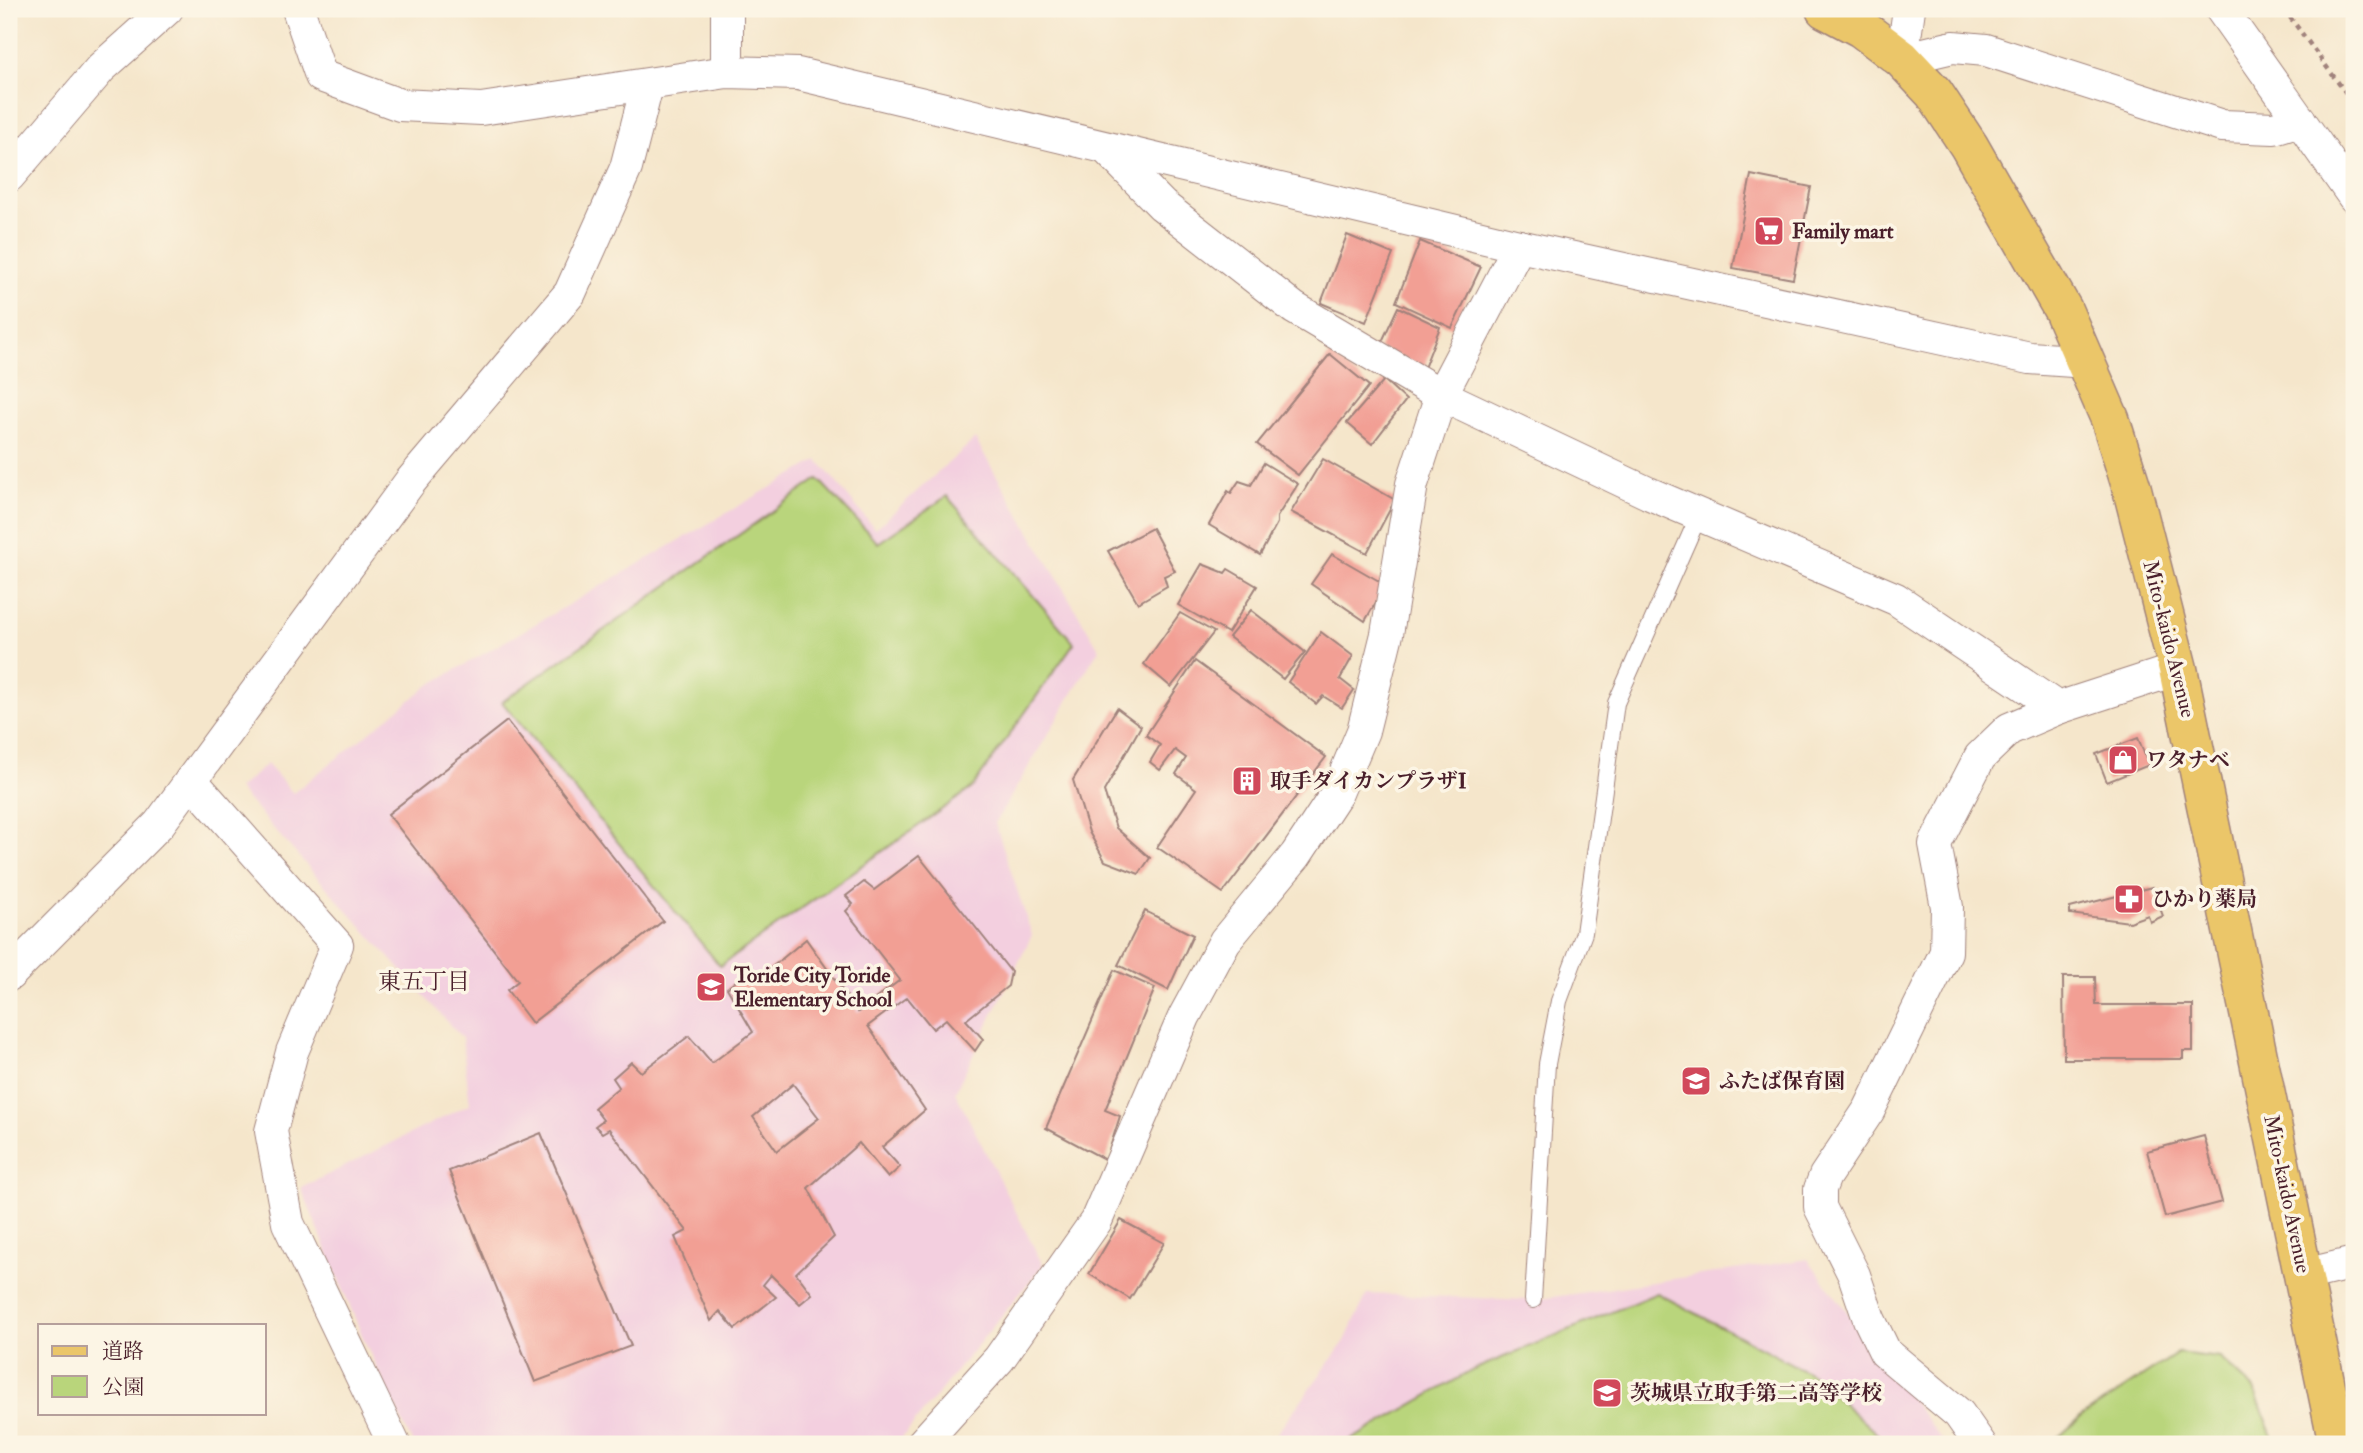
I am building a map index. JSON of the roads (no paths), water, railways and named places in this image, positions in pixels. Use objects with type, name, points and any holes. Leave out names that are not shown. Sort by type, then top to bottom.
[{"type":"main road","name":"Mito-kaido Avenue","points":[[1825,9],[1861,28],[1902,59],[1934,93],[1969,146],[2063,310],[2110,419],[2132,489],[2178,669],[2338,1444]]},
{"type":"street","points":[[9,176],[101,68],[167,9]]},
{"type":"street","points":[[298,9],[321,76],[400,105],[481,109],[727,72],[798,74],[1519,246],[2030,358],[2087,362]]},
{"type":"street","points":[[727,9],[727,72]]},
{"type":"street","points":[[1909,9],[1902,59],[1953,47],[1986,50],[2222,126],[2274,128],[2300,120]]},
{"type":"street","points":[[2221,9],[2354,197]]},
{"type":"street","points":[[9,975],[159,824],[410,482],[570,293],[626,168],[647,86]]},
{"type":"street","points":[[1106,148],[1162,205],[1294,308],[1441,395],[1699,515],[1896,599],[2058,708]]},
{"type":"street","points":[[922,1444],[999,1359],[1096,1221],[1184,1017],[1225,941],[1296,855],[1337,793],[1363,731],[1387,634],[1412,484],[1441,395],[1519,246]]},
{"type":"street","points":[[1980,1444],[1959,1415],[1885,1352],[1869,1320],[1854,1275],[1820,1207],[1820,1189],[1825,1176],[1869,1110],[1946,952],[1947,907],[1936,844],[1980,757],[2009,729],[2058,708],[2178,669]]},
{"type":"street","points":[[191,780],[337,945],[292,1052],[271,1131],[288,1223],[394,1444]]},
{"type":"street","points":[[2304,1275],[2354,1263]]},
{"type":"lane","points":[[1533,1300],[1547,1064],[1559,1001],[1584,933],[1616,703],[1699,515]]},
{"type":"place","name":"Family mart","points":[[1769,231]]},
{"type":"place","name":"ワタナベ","points":[[2123,760]]},
{"type":"place","name":"取手ダイカンプラザI","points":[[1247,781]]},
{"type":"place","name":"ひかり薬局","points":[[2129,899]]},
{"type":"place","name":"Toride City Toride Elementary School","points":[[711,987]]},
{"type":"place","name":"ふたば保育園","points":[[1696,1081]]},
{"type":"place","name":"茨城県立取手第二高等学校","points":[[1607,1393]]},
{"type":"district","name":"東五丁目","points":[[424,981]]}]
